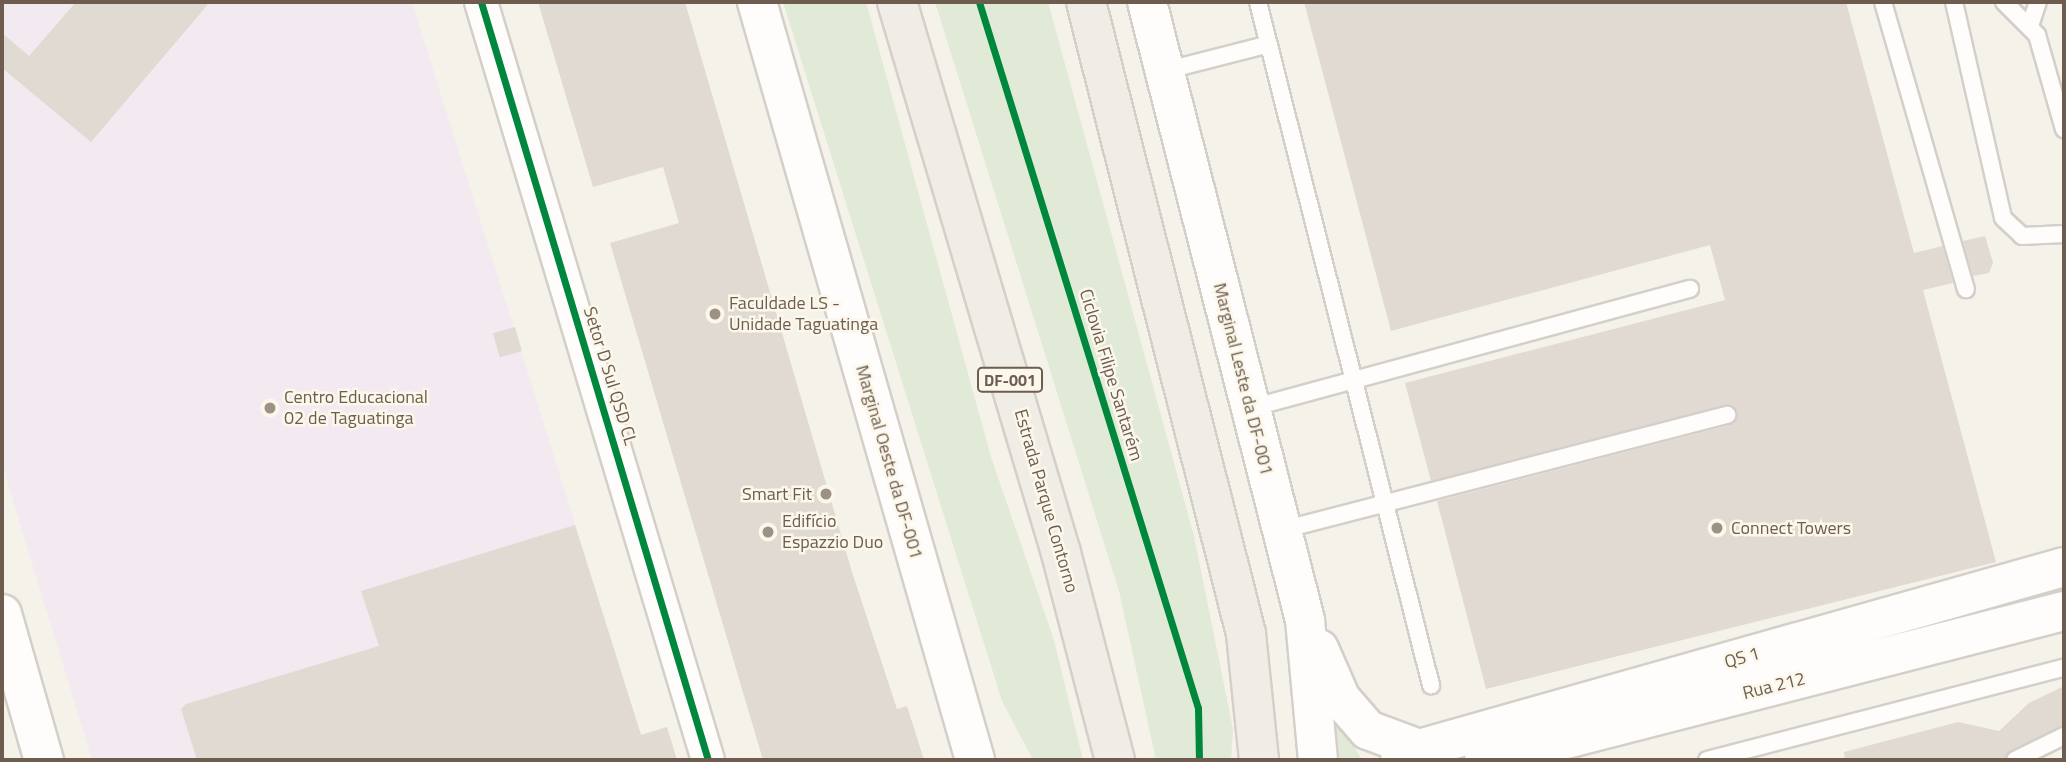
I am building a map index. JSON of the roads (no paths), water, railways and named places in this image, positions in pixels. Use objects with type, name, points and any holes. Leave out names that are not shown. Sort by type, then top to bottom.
[{"type":"highway","name":"Estrada Parque Contorno","points":[[897,2],[1061,553],[1115,760]]},
{"type":"highway","points":[[1086,2],[1246,634],[1259,760]]},
{"type":"main road","name":"Marginal Oeste da DF-001","points":[[757,2],[975,760]]},
{"type":"main road","name":"Marginal Leste da DF-001","points":[[1147,2],[1306,620],[1314,756]]},
{"type":"main road","name":"QS 1","points":[[1410,755],[2064,567]]},
{"type":"main road","name":"Rua 212","points":[[1485,760],[2064,611]]},
{"type":"main road","points":[[2,614],[44,760]]},
{"type":"main road","points":[[1306,620],[1352,714],[1378,737],[1410,755]]},
{"type":"street","name":"Setor D Sul QSD CL","points":[[481,2],[708,760]]},
{"type":"lane","points":[[1258,2],[1350,376],[1431,685]]},
{"type":"lane","points":[[1883,2],[1966,289]]},
{"type":"lane","points":[[1954,2],[2003,218],[2022,236],[2064,234]]},
{"type":"lane","points":[[2004,2],[2031,23],[2064,129]]},
{"type":"lane","points":[[2031,23],[2038,2]]},
{"type":"lane","points":[[1164,71],[1269,44]]},
{"type":"lane","points":[[1251,408],[1350,376],[1690,289]]},
{"type":"lane","points":[[1282,530],[1727,415]]},
{"type":"lane","points":[[1707,760],[2064,668]]},
{"type":"lane","points":[[2015,760],[2064,736]]},
{"type":"place","name":"Faculdade LS - Unidade Taguatinga","points":[[715,314]]},
{"type":"place","name":"Centro Educacional 02 de Taguatinga","points":[[270,408]]},
{"type":"place","name":"Smart Fit","points":[[826,494]]},
{"type":"place","name":"Connect Towers","points":[[1717,528]]},
{"type":"place","name":"Edifício Espazzio Duo","points":[[768,532]]}]
